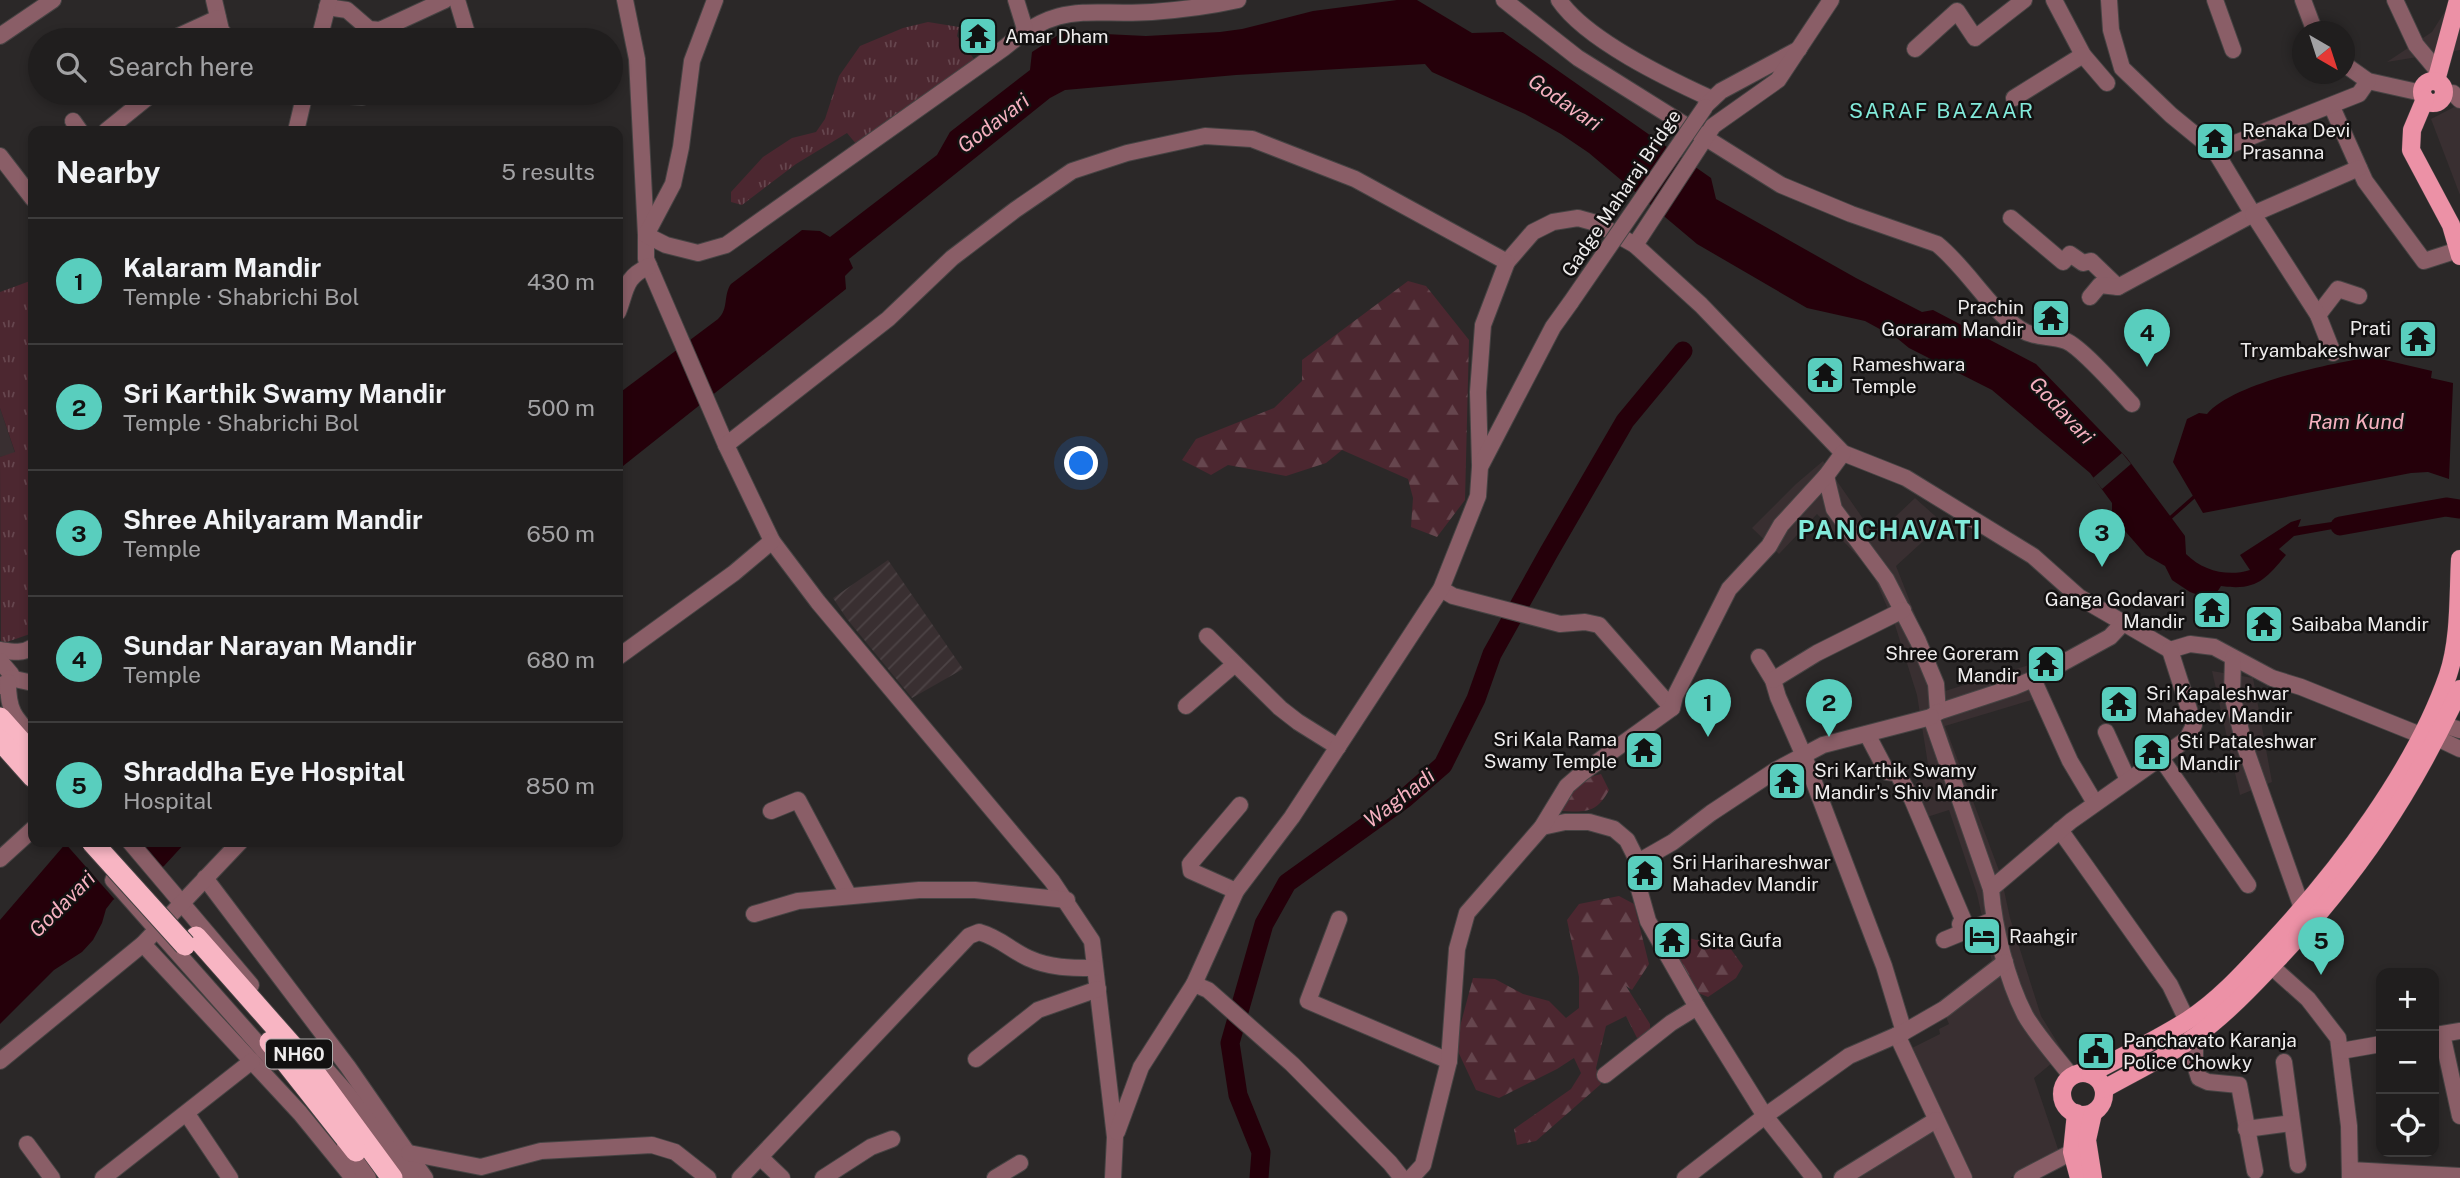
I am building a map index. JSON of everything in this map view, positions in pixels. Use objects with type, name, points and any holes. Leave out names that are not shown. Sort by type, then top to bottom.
[{"type":"highway","points":[[0,718],[28,749]]},
{"type":"highway","points":[[0,740],[28,771]]},
{"type":"highway","name":"NH60","points":[[96,847],[294,1071],[376,1178]]},
{"type":"highway","name":"NH60","points":[[113,847],[309,1065],[392,1178]]},
{"type":"main road","points":[[2458,0],[2442,90],[2412,130],[2411,150],[2456,220],[2459,253]]},
{"type":"main road","points":[[2104,1089],[2192,1028],[2302,908],[2441,731],[2455,645],[2460,559]]},
{"type":"main road","points":[[2090,1074],[2192,1028],[2233,1005],[2271,966],[2354,872],[2389,822],[2441,731],[2460,689]]},
{"type":"main road","points":[[2079,1178],[2072,1152],[2084,1113],[2102,1103],[2104,1089],[2098,1077],[2084,1072],[2071,1076],[2066,1081],[2062,1095],[2067,1108],[2084,1113]]},
{"type":"main road","points":[[2084,1113],[2093,1178]]},
{"type":"street","points":[[0,36],[53,0]]},
{"type":"street","points":[[214,0],[220,28]]},
{"type":"street","points":[[384,28],[445,0]]},
{"type":"street","points":[[457,0],[465,28]]},
{"type":"street","points":[[625,0],[637,59],[646,258],[652,273],[726,445],[772,541],[818,602],[1066,900],[1092,941],[1115,1137],[1113,1178]]},
{"type":"street","points":[[646,235],[673,184],[681,147],[692,61],[715,0]]},
{"type":"street","points":[[1016,0],[1026,29]]},
{"type":"street","points":[[646,235],[666,245],[698,253],[726,245],[1004,48],[1026,29],[1045,19],[1065,13],[1152,12],[1238,0]]},
{"type":"street","points":[[1504,0],[1578,58],[1781,185],[1851,214],[1937,244],[2019,328],[2037,337],[2068,342],[2132,404]]},
{"type":"street","points":[[1559,0],[1587,29],[1708,103],[1757,69],[1801,48]]},
{"type":"street","points":[[1635,245],[1713,126],[1778,80],[1831,0]]},
{"type":"street","points":[[1915,48],[1957,11],[1975,38],[2024,0]]},
{"type":"street","points":[[2053,0],[2083,55],[2108,83]]},
{"type":"street","points":[[2109,0],[2111,30],[2122,68],[2215,152],[2318,315],[2333,353]]},
{"type":"street","points":[[2215,0],[2233,50]]},
{"type":"street","points":[[2304,0],[2311,21]]},
{"type":"street","points":[[2395,0],[2416,46],[2442,90]]},
{"type":"street","points":[[322,28],[328,4],[347,10],[368,28]]},
{"type":"street","points":[[196,28],[218,18]]},
{"type":"street","points":[[2014,98],[2083,55]]},
{"type":"street","points":[[2355,71],[2368,80],[2442,90]]},
{"type":"street","points":[[2215,152],[2332,107],[2359,94],[2368,80]]},
{"type":"street","name":"Gadge Maharaj Bridge","points":[[1480,467],[1553,327],[1708,103]]},
{"type":"street","points":[[112,126],[138,105]]},
{"type":"street","points":[[297,126],[302,105]]},
{"type":"street","points":[[2332,107],[2365,181],[2424,261],[2459,253]]},
{"type":"street","points":[[726,445],[888,319],[952,258],[1015,210],[1072,172],[1127,153],[1205,136],[1252,139],[1355,179],[1507,262]]},
{"type":"street","points":[[0,156],[28,192]]},
{"type":"street","points":[[2090,297],[2101,285],[2118,287],[2253,214],[2359,168]]},
{"type":"street","points":[[1115,1137],[1140,1068],[1201,987],[1236,891],[1292,817],[1441,589],[1478,496],[1478,392],[1483,325],[1507,262],[1533,232],[1553,222],[1578,218],[1596,223],[1635,245],[1701,305],[1843,453],[1915,484],[2033,556],[2079,597],[2170,650],[2194,725],[2187,739],[2095,803],[1990,889]]},
{"type":"street","points":[[2011,218],[2063,262],[2070,254],[2083,263],[2091,261],[2118,287]]},
{"type":"street","points":[[623,296],[628,281],[635,273],[652,273]]},
{"type":"street","points":[[2318,315],[2338,289],[2359,296]]},
{"type":"street","points":[[1412,1178],[1426,1171],[1449,1061],[1457,950],[1468,913],[1542,827],[1567,786],[1672,708],[1675,696],[1730,589],[1769,546],[1781,525],[1826,476],[1843,453]]},
{"type":"street","points":[[1826,476],[1834,509],[1872,557],[1903,610],[1936,684],[1935,714],[1990,889],[1993,920],[2005,962],[2025,1015],[2071,1076]]},
{"type":"street","points":[[623,653],[734,573],[772,541]]},
{"type":"street","points":[[1441,589],[1453,596],[1560,624],[1585,622],[1598,625],[1672,708]]},
{"type":"street","points":[[1773,680],[1817,653],[1903,610]]},
{"type":"street","points":[[1638,862],[1673,842],[1711,813],[1776,771],[1823,745],[1935,714],[2014,687],[2110,637],[2124,622]]},
{"type":"street","points":[[1207,636],[1280,708],[1338,747]]},
{"type":"street","points":[[2170,650],[2190,644],[2214,648],[2272,678],[2413,732],[2441,731],[2460,749]]},
{"type":"street","points":[[4,670],[28,650]]},
{"type":"street","points":[[1759,657],[1773,680],[1804,755],[1884,966],[1900,1034],[1964,1178]]},
{"type":"street","points":[[2233,658],[2232,695],[2245,747],[2302,908]]},
{"type":"street","points":[[1186,705],[1235,664]]},
{"type":"street","points":[[4,670],[28,681]]},
{"type":"street","points":[[4,670],[11,714],[28,732]]},
{"type":"street","points":[[2033,679],[2070,761],[2095,803]]},
{"type":"street","points":[[2106,732],[2128,780]]},
{"type":"street","points":[[1867,734],[1887,772],[1897,773],[1912,799],[1963,919],[1960,924],[1962,933]]},
{"type":"street","points":[[0,748],[28,781]]},
{"type":"street","points":[[2161,758],[2248,885]]},
{"type":"street","points":[[771,811],[797,800],[849,896]]},
{"type":"street","points":[[1236,891],[1191,871],[1190,864],[1241,806]]},
{"type":"street","points":[[1542,827],[1565,822],[1589,822],[1614,829],[1627,840],[1638,862],[1635,875],[1648,921],[1697,1007],[1765,1116],[1814,1178]]},
{"type":"street","points":[[2060,830],[2170,985],[2192,1028],[2195,1065],[2199,1078],[2208,1082],[2238,1085],[2255,1171]]},
{"type":"street","points":[[0,859],[28,834]]},
{"type":"street","points":[[84,847],[320,1114],[368,1178]]},
{"type":"street","points":[[134,847],[347,1093],[411,1178]]},
{"type":"street","points":[[0,1061],[144,944],[178,896],[205,878],[235,847]]},
{"type":"street","points":[[205,878],[348,1067],[425,1178]]},
{"type":"street","points":[[754,914],[798,901],[919,890],[975,890],[1066,900]]},
{"type":"street","points":[[1339,919],[1308,1001],[1449,1061]]},
{"type":"street","points":[[1944,940],[1993,920]]},
{"type":"street","points":[[740,1178],[969,936],[979,932],[996,937],[1027,957],[1058,968],[1094,968]]},
{"type":"street","points":[[144,944],[300,1113],[353,1178]]},
{"type":"street","points":[[1685,1178],[1849,1056],[1900,1034],[1944,1009],[2005,962]]},
{"type":"street","points":[[2271,966],[2315,1007],[2338,1038],[2349,1126],[2350,1174],[2460,1176]]},
{"type":"street","points":[[1201,987],[1292,1064],[1402,1178]]},
{"type":"street","points":[[976,1059],[1038,1010],[1098,989]]},
{"type":"street","points":[[1605,1075],[1697,1007]]},
{"type":"street","points":[[2439,1035],[2460,1031]]},
{"type":"street","points":[[2439,1039],[2459,1110]]},
{"type":"street","points":[[2340,1051],[2376,1045]]},
{"type":"street","points":[[103,1178],[252,1061]]},
{"type":"street","points":[[2284,1062],[2298,1165]]},
{"type":"street","points":[[187,1114],[230,1178]]},
{"type":"street","points":[[1842,1178],[1936,1120]]},
{"type":"street","points":[[2246,1129],[2292,1123]]},
{"type":"street","points":[[823,1178],[871,1147],[892,1139]]},
{"type":"street","points":[[27,1144],[52,1178]]},
{"type":"street","points":[[409,1153],[481,1167],[541,1151],[652,1144],[675,1152],[708,1178]]},
{"type":"street","points":[[2022,1178],[2072,1152]]},
{"type":"street","points":[[760,1157],[782,1178]]},
{"type":"street","points":[[995,1178],[1020,1163]]},
{"type":"shaded area","points":[[2452,0],[2460,0],[2460,50],[2387,62],[2432,32]]},
{"type":"shaded area","points":[[2460,104],[2460,195],[2431,119]]},
{"type":"shaded area","points":[[0,408],[15,453],[0,457]]},
{"type":"shaded area","points":[[1823,461],[1875,536],[1915,498],[1943,523],[1896,566],[1945,691],[2029,665],[2035,699],[1945,726],[2001,876],[2010,918],[2041,1016],[2064,1053],[2034,1078],[2059,1152],[2010,1178],[1969,1178],[1910,1049],[1940,1034],[1939,1029],[1949,1024],[1946,1017],[1996,980],[1977,894],[1949,810],[1927,817],[1916,782],[1930,777],[1917,695],[1895,625],[1871,570],[1817,514],[1779,554],[1752,528]]},
{"type":"shaded area","points":[[888,560],[963,669],[912,698],[833,598]]},
{"type":"shaded area","points":[[2212,671],[2253,678],[2272,782],[2240,795]]},
{"type":"shaded area","points":[[1932,1124],[1957,1178],[1855,1178]]},
{"type":"green space","points":[[928,22],[959,27],[957,36],[977,63],[857,145],[847,133],[796,164],[742,205],[731,202],[731,192],[763,157],[792,138],[816,132],[825,119],[839,76],[860,46],[903,28]]},
{"type":"green space","points":[[1408,281],[1426,286],[1469,340],[1465,500],[1437,537],[1411,527],[1413,498],[1408,479],[1342,450],[1326,463],[1286,476],[1228,465],[1211,475],[1182,460],[1196,439],[1274,408],[1302,381],[1302,360]]},
{"type":"green space","points":[[28,282],[28,635],[1,644],[0,457],[15,452],[0,408],[0,292]]},
{"type":"green space","points":[[1601,774],[1609,790],[1599,804],[1589,810],[1560,811],[1580,783]]},
{"type":"green space","points":[[1619,896],[1634,904],[1649,964],[1632,990],[1626,986],[1650,1024],[1650,1034],[1637,1038],[1626,1016],[1606,1026],[1596,1068],[1601,1084],[1536,1141],[1517,1145],[1514,1129],[1571,1089],[1581,1073],[1574,1058],[1499,1098],[1476,1090],[1455,1045],[1473,978],[1495,979],[1523,994],[1549,1001],[1566,1018],[1579,1008],[1579,977],[1567,920],[1579,904]]},
{"type":"green space","points":[[1667,926],[1698,940],[1720,934],[1743,966],[1736,978],[1708,997],[1696,992],[1659,936]]},
{"type":"water","points":[[1397,0],[1417,0],[1472,33],[1503,32],[1711,178],[1716,199],[1856,278],[1922,312],[1933,310],[2036,364],[2127,458],[2185,536],[2186,554],[2200,565],[2233,573],[2250,570],[2240,555],[2291,522],[2301,519],[2298,527],[2365,517],[2366,523],[2294,536],[2279,549],[2286,555],[2259,582],[2243,587],[2221,586],[2212,600],[2190,592],[2172,580],[2165,566],[2146,555],[2112,516],[2112,503],[2090,473],[1992,390],[1909,348],[1865,321],[1807,308],[1697,244],[1589,153],[1561,134],[1525,114],[1432,72],[1425,64],[1236,75],[1065,90],[1050,98],[849,259],[853,268],[845,276],[846,289],[623,466],[623,390],[718,319],[724,311],[731,284],[802,230],[820,231],[830,237],[937,155],[950,132],[1030,70],[1032,52],[1063,32],[1146,36],[1220,32],[1313,11]]},
{"type":"water","name":"Ram Kund","points":[[2372,357],[2432,371],[2431,378],[2453,383],[2449,479],[2428,472],[2411,473],[2203,513],[2173,462],[2187,419],[2199,413],[2207,414],[2220,403],[2260,384],[2309,369]]},
{"type":"water","points":[[63,847],[181,847],[164,866],[113,900],[106,909],[93,940],[82,952],[54,970],[0,1024],[0,920]]},
{"type":"pier","points":[[2122,453],[2131,464],[2102,489],[2093,478]]},
{"type":"pier","points":[[68,847],[126,847],[153,877],[117,902]]},
{"type":"waterway","name":"Waghadi","points":[[1259,1178],[1261,1152],[1238,1095],[1230,1043],[1264,924],[1287,883],[1404,799],[1443,765],[1476,699],[1492,654],[1549,552],[1625,421],[1683,351]]},
{"type":"waterway","points":[[2169,519],[2195,496]]},
{"type":"waterway","name":"Godavari","points":[[2340,526],[2446,507],[2460,509]]},
{"type":"place","name":"Amar Dham","points":[[978,36]]},
{"type":"place","name":"Renaka Devi Prasanna","points":[[2215,141]]},
{"type":"place","name":"Prachin Goraram Mandir","points":[[2051,318]]},
{"type":"place","name":"Prati Tryambakeshwar","points":[[2418,339]]},
{"type":"place","name":"Sundar Narayan Mandir","points":[[2147,367]]},
{"type":"place","name":"Rameshwara Temple","points":[[1825,375]]},
{"type":"place","name":"Shree Ahilyaram Mandir","points":[[2102,567]]},
{"type":"place","name":"Ganga Godavari Mandir","points":[[2212,610]]},
{"type":"place","name":"Saibaba Mandir","points":[[2264,624]]},
{"type":"place","name":"Shree Goreram Mandir","points":[[2046,664]]},
{"type":"place","name":"Sri Kapaleshwar Mahadev Mandir","points":[[2119,704]]},
{"type":"place","name":"Kalaram Mandir","points":[[1708,737]]},
{"type":"place","name":"Sri Karthik Swamy Mandir","points":[[1829,737]]},
{"type":"place","name":"Sri Kala Rama Swamy Temple","points":[[1644,750]]},
{"type":"place","name":"Sti Pataleshwar Mandir","points":[[2152,752]]},
{"type":"place","name":"Sri Karthik Swamy Mandir's Shiv Mandir","points":[[1787,781]]},
{"type":"place","name":"Sri Harihareshwar Mahadev Mandir","points":[[1645,873]]},
{"type":"place","name":"Raahgir","points":[[1982,936]]},
{"type":"place","name":"Sita Gufa","points":[[1672,940]]},
{"type":"place","name":"Shraddha Eye Hospital","points":[[2321,975]]},
{"type":"place","name":"Panchavato Karanja Police Chowky","points":[[2096,1051]]},
{"type":"district","name":"SARAF BAZAAR","points":[[1942,110]]},
{"type":"district","name":"PANCHAVATI","points":[[1890,529]]}]
